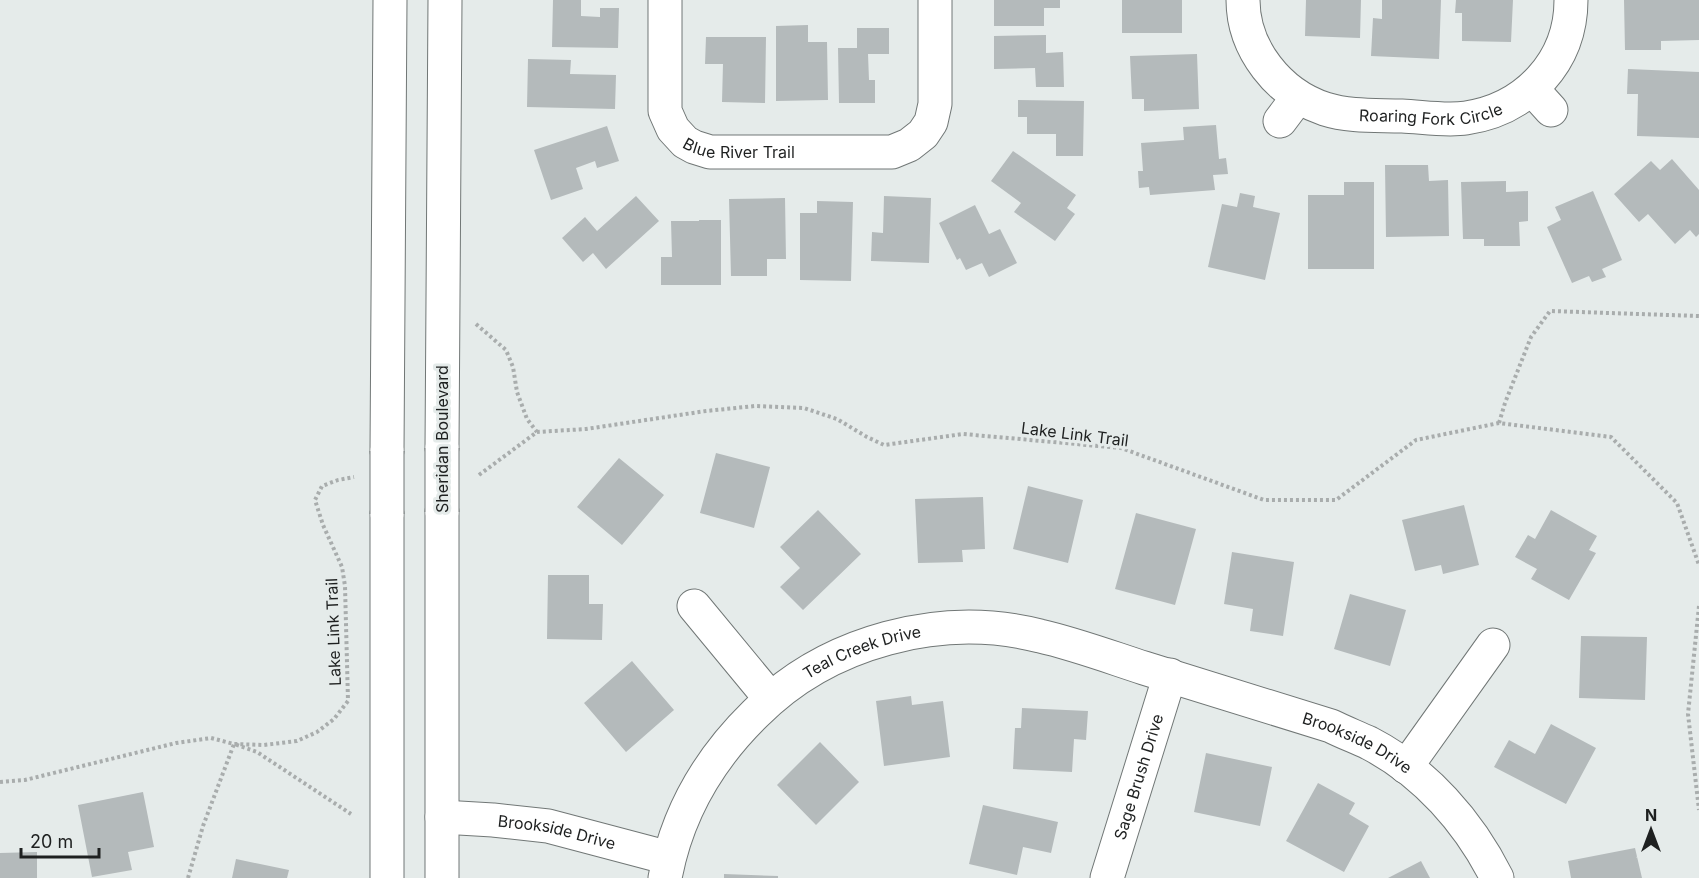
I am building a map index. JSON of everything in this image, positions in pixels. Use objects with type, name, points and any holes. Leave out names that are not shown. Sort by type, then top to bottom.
[{"type":"street","points":[[387,878],[390,0]]},
{"type":"street","name":"Sheridan Boulevard","points":[[442,878],[441,448],[445,0]]},
{"type":"street","name":"Blue River Trail","points":[[665,0],[665,111],[673,129],[685,142],[689,156],[710,152],[892,152],[909,146],[923,134],[941,128],[935,104],[935,0]]},
{"type":"street","name":"Roaring Fork Circle","points":[[1243,0],[1249,37],[1263,63],[1282,84],[1289,109],[1325,109],[1351,114],[1463,118],[1487,114],[1514,102],[1541,99],[1551,66],[1564,41],[1571,12],[1571,0]]},
{"type":"street","points":[[694,606],[770,698]]},
{"type":"street","name":"Teal Creek Drive","points":[[667,868],[684,814],[704,775],[732,736],[770,698],[787,685],[829,660],[864,645],[905,633],[942,628],[986,627],[1039,635],[1170,675]]},
{"type":"street","points":[[1406,767],[1493,645]]},
{"type":"street","name":"Brookside Drive","points":[[1170,675],[1331,726],[1370,744],[1406,767],[1457,815],[1485,855],[1497,878]]},
{"type":"street","name":"Sage Brush Drive","points":[[1107,878],[1170,675]]},
{"type":"street","name":"Brookside Drive","points":[[442,817],[548,826],[667,868]]},
{"type":"path","points":[[1499,423],[1531,338],[1551,311],[1699,316]]},
{"type":"path","points":[[476,324],[506,351],[513,366],[517,392],[526,419],[537,432],[479,475]]},
{"type":"path","name":"Lake Link Trail","points":[[537,432],[586,429],[755,405],[804,408],[837,418],[867,437],[884,444],[963,434],[1121,448],[1264,500],[1336,500],[1416,440],[1499,423],[1611,437],[1677,503],[1699,565]]},
{"type":"path","name":"Lake Link Trail","points":[[0,782],[25,780],[176,743],[211,738],[234,744],[264,745],[297,741],[317,732],[334,719],[348,702],[345,586],[342,567],[323,525],[315,500],[322,486],[354,477]]},
{"type":"path","points":[[1699,606],[1688,714],[1699,810]]},
{"type":"path","points":[[188,878],[203,826],[234,744],[257,752],[351,814]]},
{"type":"building","points":[[553,0],[581,0],[581,16],[600,17],[600,8],[619,8],[618,48],[552,47]]},
{"type":"building","points":[[994,0],[1060,0],[1060,8],[1044,8],[1044,26],[994,26]]},
{"type":"building","points":[[1122,0],[1182,0],[1182,33],[1122,33]]},
{"type":"building","points":[[1306,0],[1361,0],[1360,38],[1305,36]]},
{"type":"building","points":[[1382,0],[1441,0],[1439,59],[1371,56],[1373,18],[1382,19]]},
{"type":"building","points":[[1456,0],[1513,0],[1511,42],[1462,41],[1462,13],[1455,13]]},
{"type":"building","points":[[1624,0],[1699,0],[1699,40],[1661,41],[1661,50],[1625,50]]},
{"type":"building","points":[[808,25],[808,42],[827,42],[828,100],[776,101],[776,26]]},
{"type":"building","points":[[857,28],[889,28],[889,54],[868,54],[869,80],[875,80],[875,103],[839,103],[838,48],[857,48]]},
{"type":"building","points":[[1046,35],[1046,53],[1063,52],[1064,87],[1036,87],[1035,68],[994,69],[994,36]]},
{"type":"building","points":[[706,37],[766,37],[765,103],[722,102],[723,64],[705,64]]},
{"type":"building","points":[[1197,54],[1199,109],[1144,111],[1144,99],[1132,99],[1130,56]]},
{"type":"building","points":[[528,59],[571,60],[570,74],[616,75],[615,109],[527,107]]},
{"type":"building","points":[[1628,69],[1699,72],[1699,138],[1637,136],[1638,94],[1627,94]]},
{"type":"building","points":[[1018,100],[1084,101],[1083,156],[1056,156],[1056,134],[1027,134],[1027,117],[1018,117]]},
{"type":"building","points":[[1216,125],[1219,159],[1226,158],[1228,174],[1213,175],[1215,190],[1150,195],[1149,187],[1139,188],[1138,171],[1143,171],[1141,143],[1184,140],[1183,127]]},
{"type":"building","points":[[607,126],[619,161],[597,168],[595,161],[576,168],[583,189],[551,200],[534,150]]},
{"type":"building","points":[[1013,151],[1076,195],[1067,208],[1075,214],[1055,241],[1014,212],[1021,203],[991,181]]},
{"type":"building","points":[[1672,159],[1699,190],[1699,234],[1696,237],[1690,230],[1675,244],[1648,214],[1639,222],[1614,194],[1651,161],[1660,170]]},
{"type":"building","points":[[1385,165],[1428,165],[1429,181],[1448,180],[1449,236],[1386,237]]},
{"type":"building","points":[[1506,181],[1506,192],[1528,191],[1528,221],[1519,222],[1520,246],[1484,246],[1484,239],[1463,239],[1461,182]]},
{"type":"building","points":[[1344,182],[1374,182],[1374,269],[1308,269],[1308,195],[1344,195]]},
{"type":"building","points":[[1593,191],[1622,260],[1602,269],[1606,277],[1592,282],[1589,276],[1572,283],[1547,227],[1561,220],[1555,207]]},
{"type":"building","points":[[1240,193],[1255,196],[1253,207],[1280,213],[1265,280],[1208,267],[1222,204],[1237,207]]},
{"type":"building","points":[[636,196],[659,221],[606,269],[593,253],[583,262],[562,238],[585,217],[597,231]]},
{"type":"building","points":[[884,196],[931,198],[929,263],[871,261],[872,232],[883,233]]},
{"type":"building","points":[[785,198],[786,259],[767,259],[767,276],[731,276],[729,199]]},
{"type":"building","points":[[817,201],[853,202],[851,281],[800,280],[800,213],[817,213]]},
{"type":"building","points":[[975,205],[989,234],[1000,229],[1017,263],[989,277],[982,263],[966,270],[960,258],[957,260],[939,223]]},
{"type":"building","points":[[721,220],[721,285],[661,285],[661,257],[672,257],[671,221]]},
{"type":"building","points":[[716,453],[770,467],[754,528],[700,513]]},
{"type":"building","points":[[619,458],[664,495],[622,545],[577,507]]},
{"type":"building","points":[[1028,486],[1083,500],[1068,563],[1013,549]]},
{"type":"building","points":[[983,497],[985,549],[962,550],[963,562],[918,563],[915,499]]},
{"type":"building","points":[[1464,505],[1479,565],[1443,574],[1441,565],[1415,571],[1402,520]]},
{"type":"building","points":[[818,510],[861,554],[803,610],[780,587],[800,568],[780,547]]},
{"type":"building","points":[[1551,510],[1597,536],[1589,550],[1596,553],[1569,600],[1531,579],[1537,569],[1515,557],[1528,535],[1535,539]]},
{"type":"building","points":[[1136,513],[1196,529],[1175,605],[1115,589]]},
{"type":"building","points":[[1232,552],[1294,562],[1283,636],[1250,631],[1253,609],[1224,604]]},
{"type":"building","points":[[548,575],[589,575],[589,604],[603,604],[602,640],[547,639]]},
{"type":"building","points":[[1350,594],[1406,610],[1390,666],[1334,649]]},
{"type":"building","points":[[1581,636],[1647,637],[1645,700],[1579,698]]},
{"type":"building","points":[[632,661],[674,710],[626,752],[584,703]]},
{"type":"building","points":[[911,696],[912,705],[943,701],[950,757],[884,766],[876,701]]},
{"type":"building","points":[[1022,708],[1088,711],[1086,740],[1074,739],[1072,772],[1013,769],[1015,728],[1021,728]]},
{"type":"building","points":[[1551,724],[1596,748],[1566,804],[1494,767],[1509,740],[1535,754]]},
{"type":"building","points":[[820,742],[859,782],[816,825],[777,785]]},
{"type":"building","points":[[1206,753],[1272,767],[1260,826],[1194,812]]},
{"type":"building","points":[[1318,783],[1355,803],[1349,814],[1369,826],[1344,872],[1286,841]]},
{"type":"building","points":[[143,792],[154,847],[128,852],[132,870],[92,877],[78,805]]},
{"type":"building","points":[[983,805],[1058,822],[1051,853],[1023,847],[1017,875],[969,864]]},
{"type":"building","points":[[1635,848],[1642,878],[1571,878],[1568,861]]},
{"type":"building","points":[[37,852],[37,878],[0,878],[0,853]]},
{"type":"building","points":[[236,859],[289,870],[287,878],[232,878]]},
{"type":"building","points":[[1421,861],[1430,878],[1388,878]]},
{"type":"building","points":[[724,874],[778,876],[778,878],[724,878]]}]
